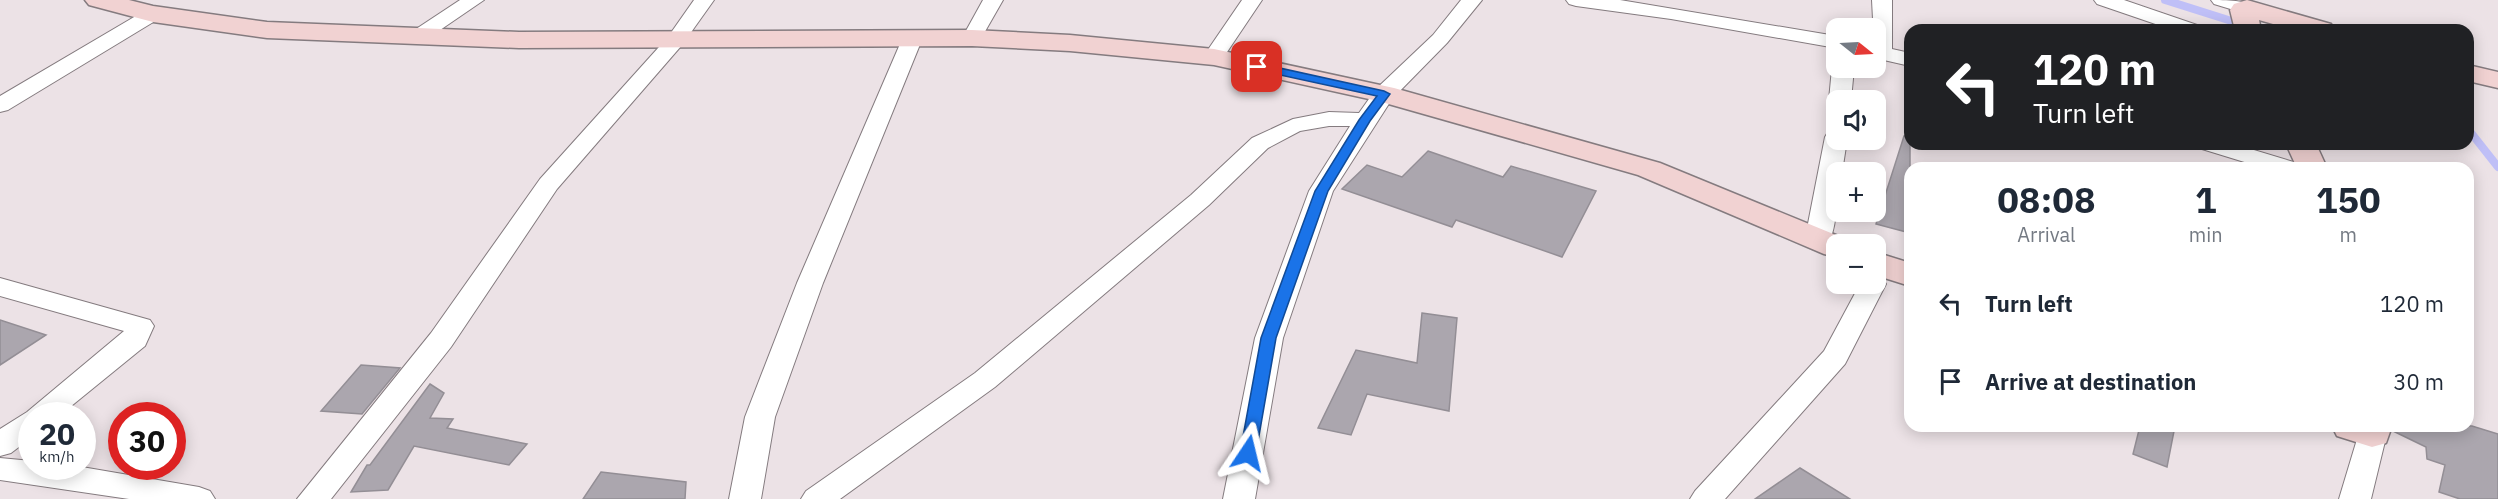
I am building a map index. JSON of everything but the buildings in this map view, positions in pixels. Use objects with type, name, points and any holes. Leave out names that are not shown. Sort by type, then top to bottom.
[{"type":"street","points":[[98,0],[153,14],[267,30],[417,37],[675,41],[972,38],[1070,43],[1214,57],[1384,94],[1649,169],[1826,243]]},
{"type":"street","points":[[417,37],[474,0]]},
{"type":"street","points":[[313,499],[441,340],[548,184],[675,41],[705,0]]},
{"type":"street","points":[[972,38],[993,0]]},
{"type":"street","points":[[1214,57],[1252,0]]},
{"type":"street","points":[[1239,499],[1269,338],[1321,191],[1384,94],[1440,39],[1472,0]]},
{"type":"street","points":[[1576,0],[1671,13],[1826,40]]},
{"type":"street","points":[[1881,18],[1882,0]]},
{"type":"street","points":[[2104,0],[2175,24]]},
{"type":"street","points":[[2221,0],[2246,15],[2292,24]]},
{"type":"street","points":[[0,105],[153,14]]},
{"type":"street","points":[[745,499],[760,417],[810,283],[914,37]]},
{"type":"street","points":[[1886,54],[1904,58]]},
{"type":"street","points":[[2474,74],[2498,80]]},
{"type":"street","points":[[817,499],[985,380],[1200,200],[1260,143],[1293,126],[1329,119],[1365,120]]},
{"type":"street","points":[[1828,234],[1835,150]]},
{"type":"street","points":[[2230,150],[2269,162]]},
{"type":"street","points":[[0,287],[140,326],[135,339],[56,402]]},
{"type":"street","points":[[1706,499],[1835,357],[1871,294]]},
{"type":"street","points":[[0,445],[18,432]]},
{"type":"street","points":[[2355,499],[2364,432]]},
{"type":"street","points":[[0,469],[75,478],[199,499]]},
{"type":"waterway","points":[[2165,0],[2241,24]]},
{"type":"waterway","points":[[2474,137],[2498,167]]},
{"type":"route","points":[[1248,453],[1269,338],[1321,191],[1384,94],[1257,67]]}]
